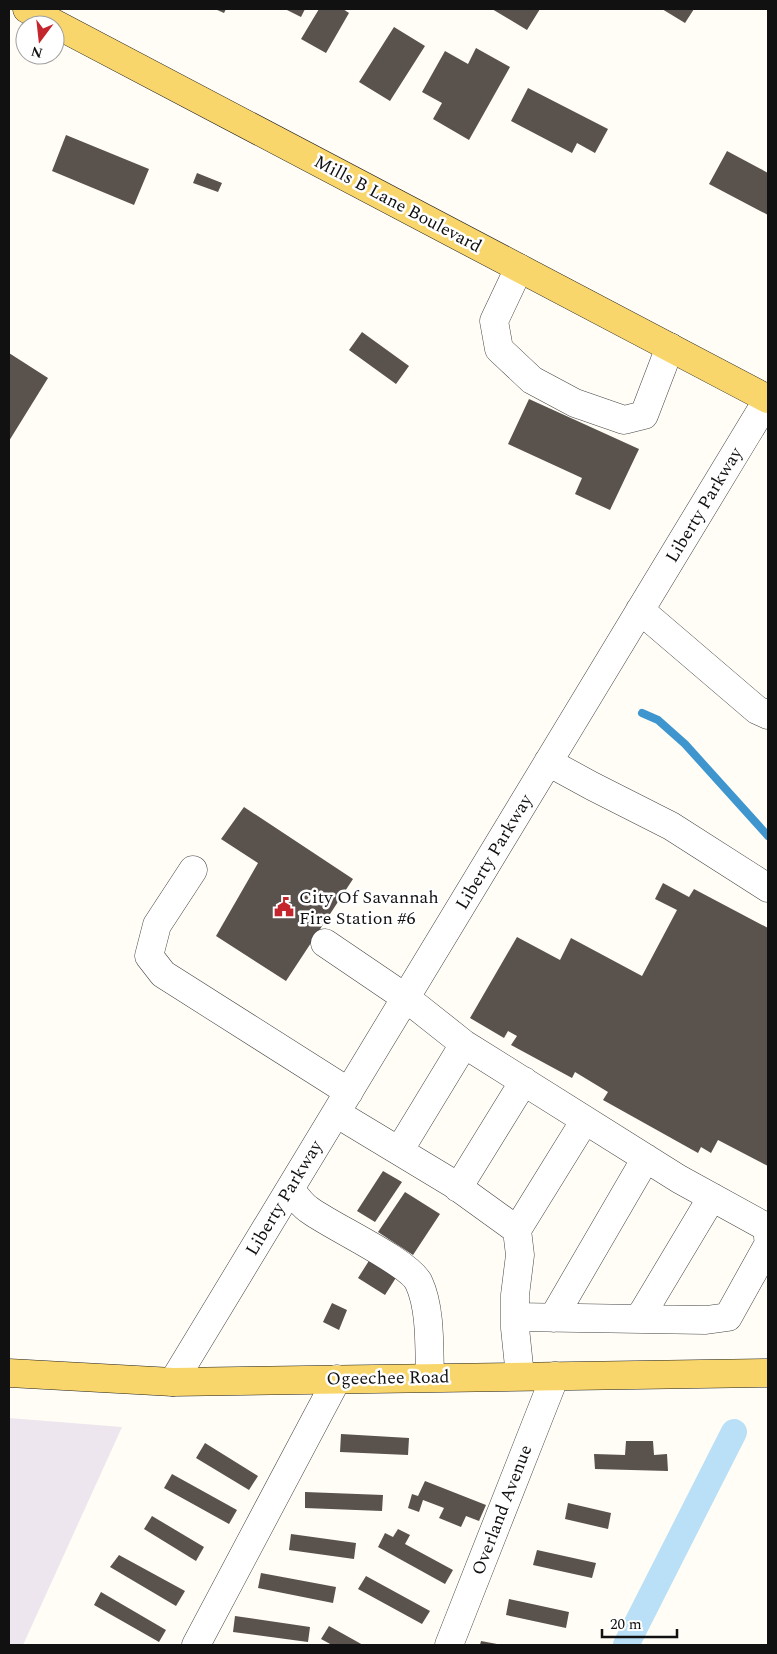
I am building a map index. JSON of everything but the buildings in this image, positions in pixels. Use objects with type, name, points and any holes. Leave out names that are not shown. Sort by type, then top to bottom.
[{"type":"main road","name":"Mills B Lane Boulevard","points":[[28,9],[768,399]]},
{"type":"main road","name":"Ogeechee Road","points":[[9,1373],[173,1382],[768,1373]]},
{"type":"street","points":[[519,268],[494,321],[499,349],[532,380],[575,403],[624,420],[644,414],[670,347]]},
{"type":"street","name":"Liberty Parkway","points":[[173,1382],[768,399]]},
{"type":"street","points":[[640,610],[757,710],[768,715]]},
{"type":"street","points":[[548,762],[671,826],[768,888]]},
{"type":"street","points":[[193,870],[157,925],[148,956],[163,974],[342,1102],[399,1151],[458,1188],[517,1230]]},
{"type":"street","points":[[324,943],[406,998],[464,1044],[646,1158],[768,1228],[768,1237]]},
{"type":"street","points":[[399,1151],[464,1044]]},
{"type":"street","points":[[458,1188],[524,1082]]},
{"type":"street","points":[[520,1376],[515,1317],[515,1295],[520,1255],[517,1230],[586,1120]]},
{"type":"street","points":[[553,1318],[646,1158]]},
{"type":"street","points":[[290,1189],[306,1208],[340,1230],[398,1262],[418,1280],[425,1302],[430,1378]]},
{"type":"street","points":[[639,1319],[712,1197]]},
{"type":"street","points":[[515,1317],[706,1320],[728,1317],[768,1245]]},
{"type":"street","name":"Overland Avenue","points":[[449,1645],[555,1376]]},
{"type":"street","points":[[196,1645],[337,1379]]},
{"type":"shaded area","points":[[9,1418],[122,1427],[23,1645],[9,1645]]},
{"type":"waterway","points":[[642,713],[658,720],[685,744],[768,836]]},
{"type":"waterway","points":[[626,1645],[734,1432]]},
{"type":"place","name":"City Of Savannah Fire Station #6","points":[[284,907]]}]
